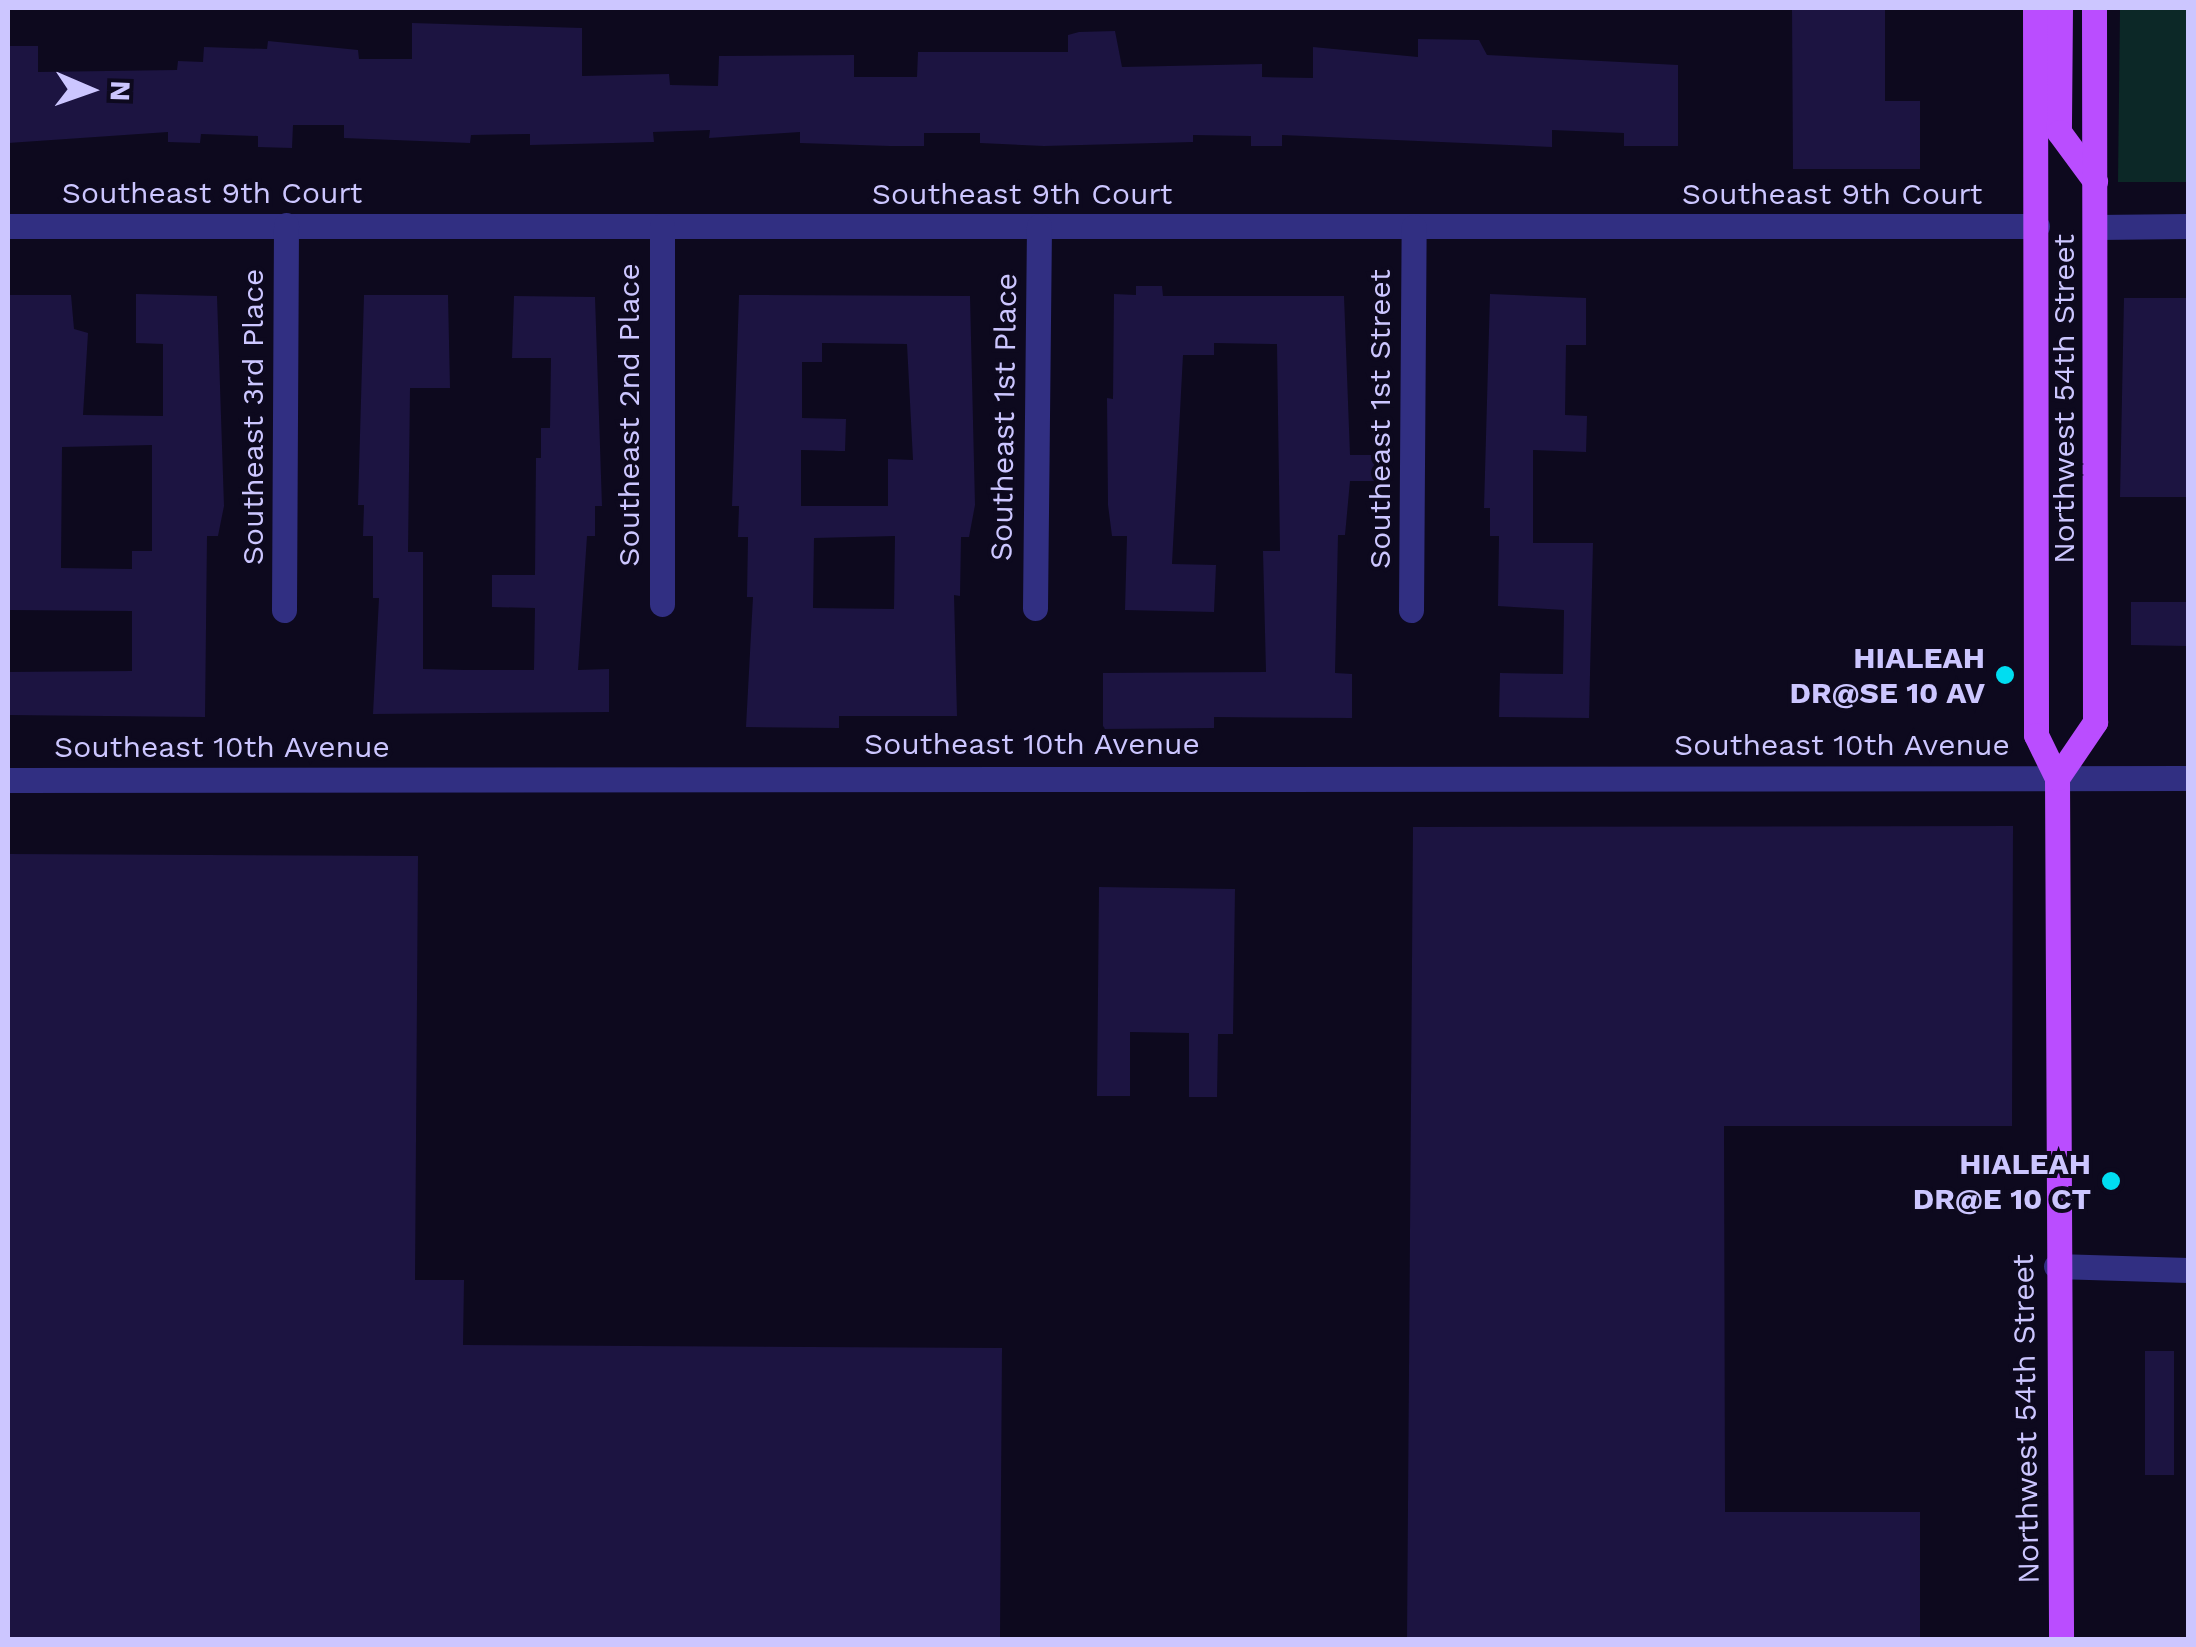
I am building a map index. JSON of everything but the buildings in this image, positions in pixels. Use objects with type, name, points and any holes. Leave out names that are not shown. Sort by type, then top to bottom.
[{"type":"main road","name":"Northwest 54th Street","points":[[2036,8],[2036,735],[2057,778],[2056,1266],[2061,1640]]},
{"type":"main road","points":[[2060,8],[2059,132],[2095,181]]},
{"type":"main road","name":"Northwest 54th Street","points":[[2057,778],[2095,722],[2094,8]]},
{"type":"street","name":"Southeast 3rd Place","points":[[284,610],[286,225]]},
{"type":"street","name":"Southeast 9th Court","points":[[8,226],[2037,226]]},
{"type":"street","name":"Southeast 2nd Place","points":[[662,226],[662,604]]},
{"type":"street","name":"Southeast 1st Place","points":[[1034,608],[1039,226]]},
{"type":"street","points":[[2096,226],[2188,226]]},
{"type":"street","name":"Southeast 1st Street","points":[[1411,610],[1414,228]]},
{"type":"street","name":"Southeast 10th Avenue","points":[[8,780],[2188,778]]},
{"type":"street","points":[[2056,1266],[2188,1270]]},
{"type":"green space","points":[[2120,8],[2188,8],[2188,182],[2118,182]]},
{"type":"place","name":"HIALEAH DR@SE 10 AV","points":[[2005,675]]},
{"type":"place","name":"HIALEAH DR@E 10 CT","points":[[2111,1181]]}]
